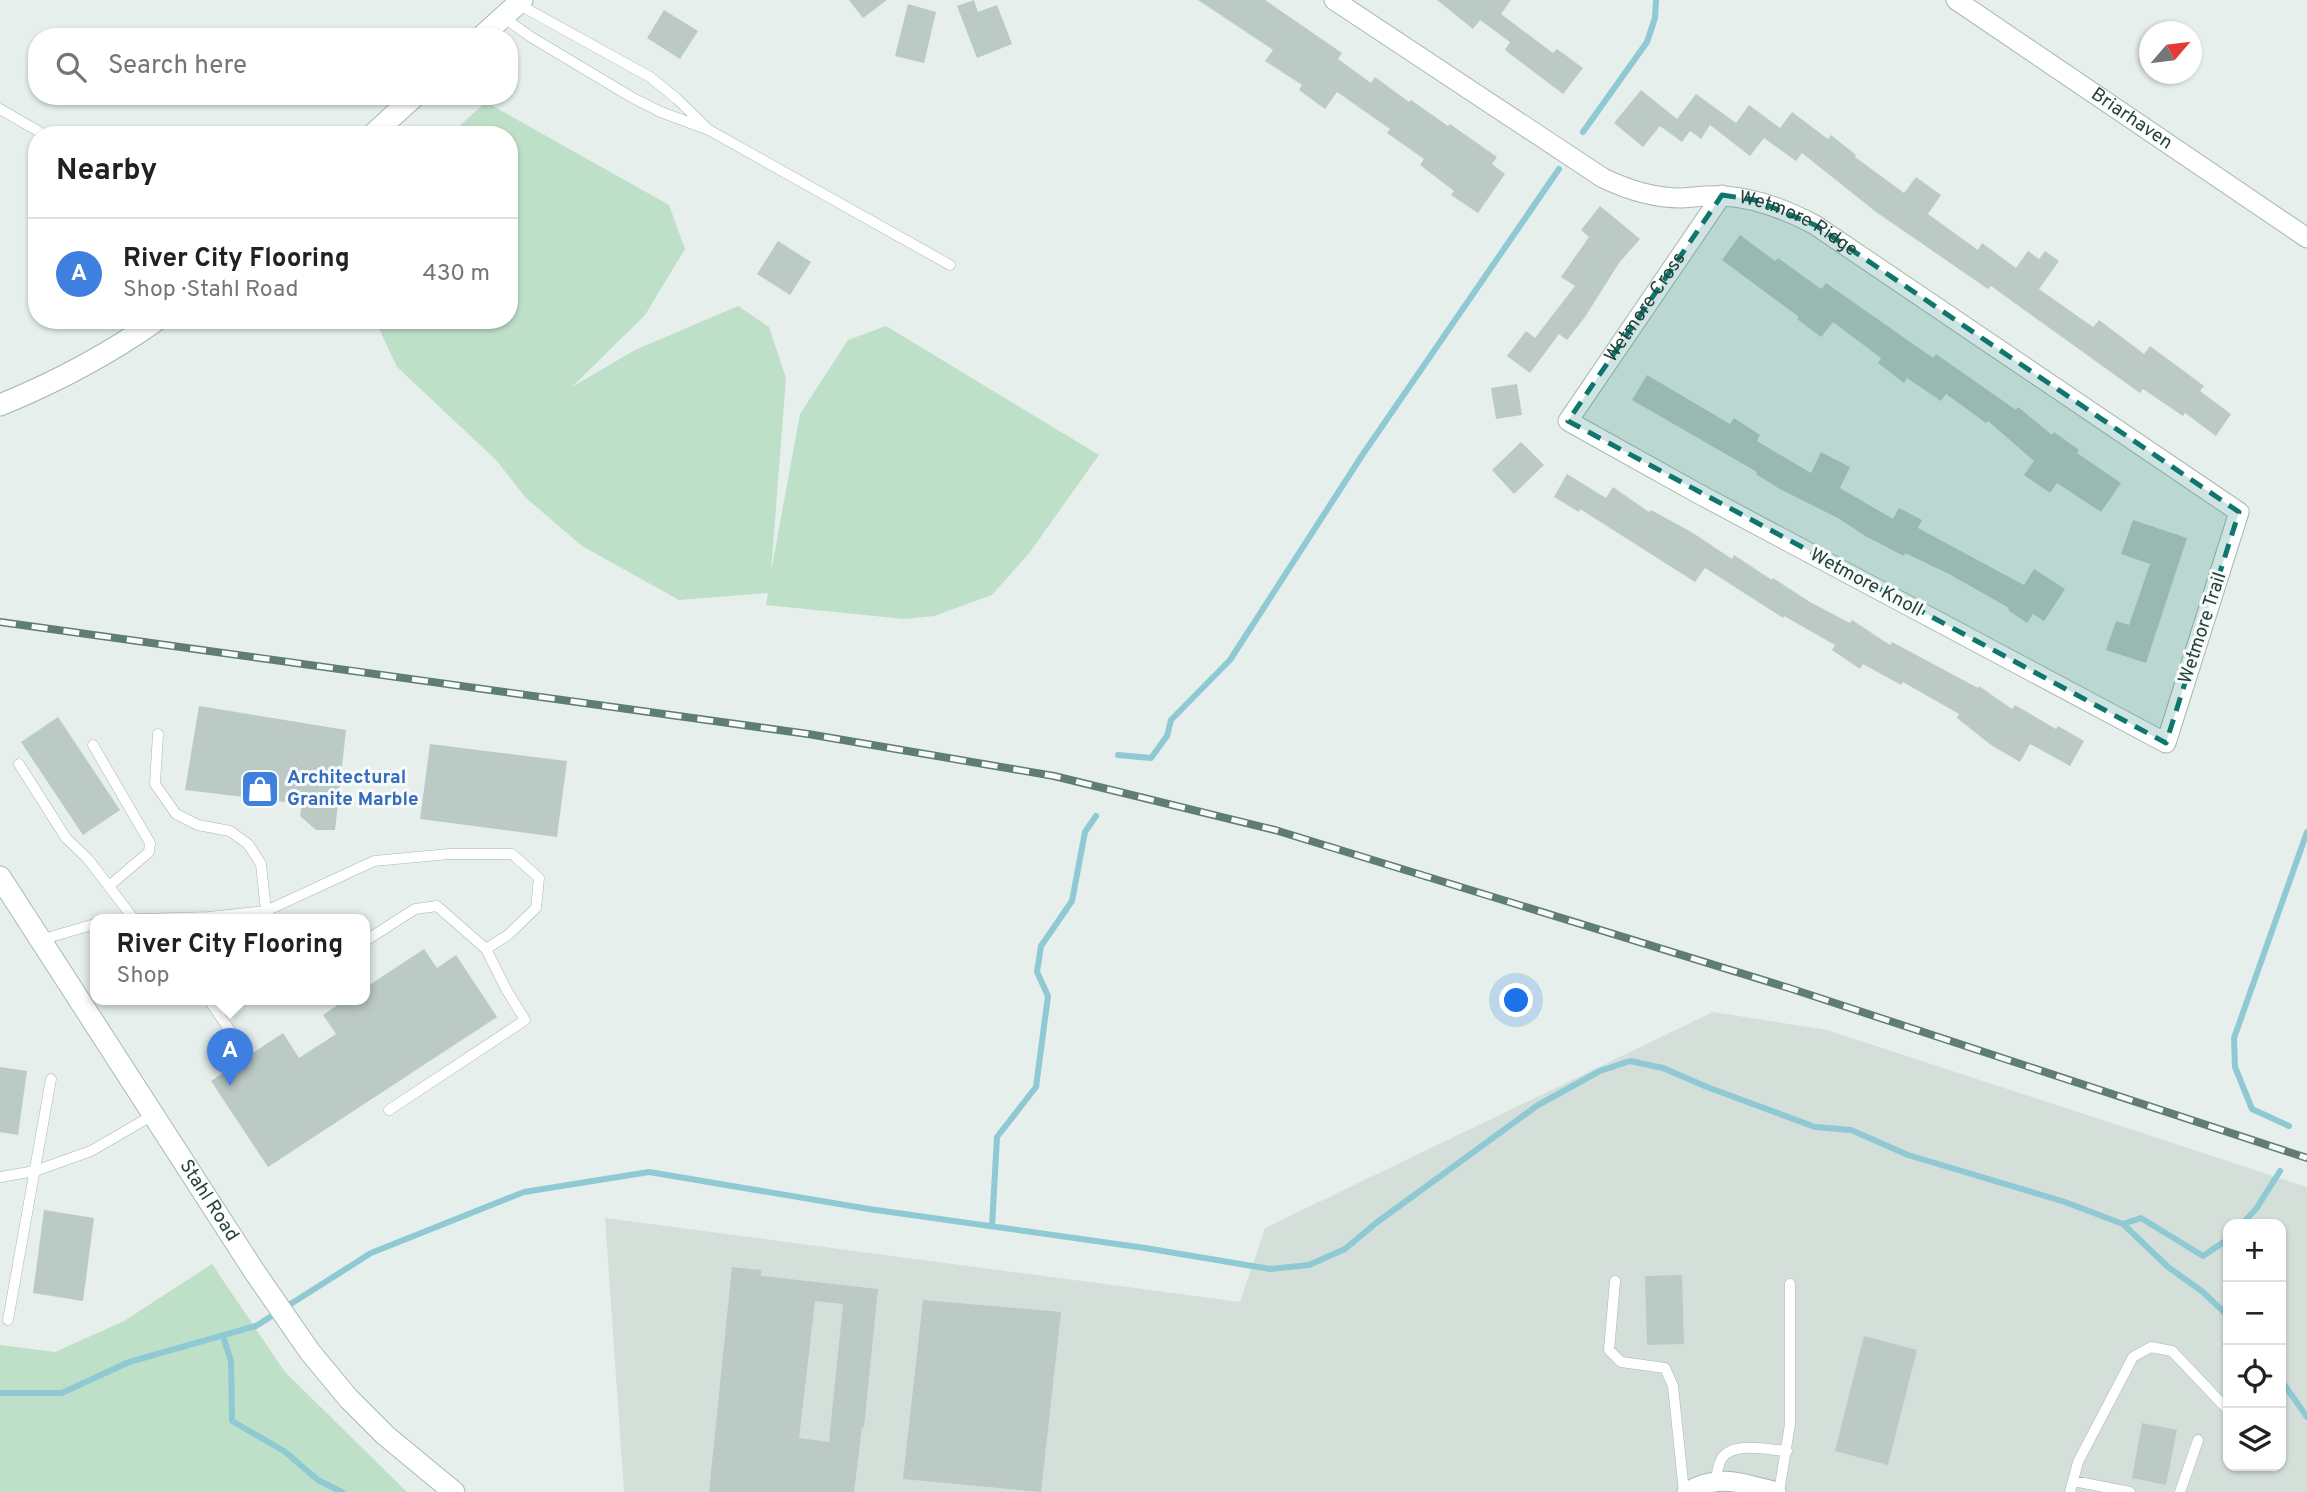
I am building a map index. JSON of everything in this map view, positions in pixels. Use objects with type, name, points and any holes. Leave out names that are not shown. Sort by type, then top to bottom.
[{"type":"street","name":"Wetmore Ridge","points":[[1334,0],[1603,178],[1621,187],[1650,196],[1678,198],[1723,195],[1755,200],[1795,214],[1815,225],[2239,512]]},
{"type":"street","name":"Briarhaven","points":[[1956,0],[2307,238]]},
{"type":"street","points":[[491,28],[514,7]]},
{"type":"street","points":[[382,126],[405,105]]},
{"type":"street","name":"Wetmore Cross","points":[[1568,421],[1723,195]]},
{"type":"street","points":[[0,405],[91,360],[142,329]]},
{"type":"street","name":"Wetmore Knoll","points":[[1568,421],[1699,494],[2166,743]]},
{"type":"street","name":"Wetmore Trail","points":[[2166,743],[2239,512]]},
{"type":"street","name":"Stahl Road","points":[[0,877],[254,1271],[310,1352],[349,1399],[386,1435],[454,1492]]},
{"type":"street","points":[[1686,1492],[1716,1480],[1734,1481],[1777,1492]]},
{"type":"lane","points":[[514,7],[650,77],[709,130]]},
{"type":"lane","points":[[514,7],[531,37],[633,98],[660,112],[709,130],[950,265]]},
{"type":"lane","points":[[0,109],[29,126]]},
{"type":"lane","points":[[158,734],[155,784],[176,814],[198,825],[230,831],[248,844],[261,864],[268,914]]},
{"type":"lane","points":[[93,745],[150,843],[149,852],[109,886]]},
{"type":"lane","points":[[19,764],[66,838],[88,859],[130,914]]},
{"type":"lane","points":[[272,914],[374,861],[449,854],[512,854],[539,878],[536,908],[508,934],[486,949]]},
{"type":"lane","points":[[370,938],[415,909],[437,906],[486,949],[525,1020],[389,1110]]},
{"type":"lane","points":[[40,941],[90,926]]},
{"type":"lane","points":[[212,1005],[235,1038]]},
{"type":"lane","points":[[8,1320],[51,1079]]},
{"type":"lane","points":[[0,1177],[35,1171],[91,1151],[153,1115]]},
{"type":"lane","points":[[1615,1281],[1609,1350],[1621,1362],[1665,1368],[1673,1387],[1686,1492]]},
{"type":"lane","points":[[1777,1492],[1787,1451],[1790,1424],[1790,1284]]},
{"type":"lane","points":[[2070,1492],[2078,1462],[2133,1357],[2151,1347],[2172,1351],[2226,1408]]},
{"type":"lane","points":[[2180,1492],[2198,1440]]},
{"type":"lane","points":[[1716,1480],[1723,1456],[1730,1451],[1739,1448],[1787,1451]]},
{"type":"lane","points":[[2073,1481],[2130,1492]]},
{"type":"highlighted area","points":[[1722,195],[1755,200],[1815,225],[2239,512],[2166,743],[1568,421]]},
{"type":"shaded area","points":[[1713,1012],[1827,1030],[2307,1187],[2307,1492],[624,1492],[605,1218],[1240,1302],[1265,1228]]},
{"type":"green space","points":[[483,105],[491,105],[669,205],[685,249],[645,315],[572,387],[635,350],[738,306],[769,327],[786,378],[771,572],[800,414],[848,340],[886,326],[1099,455],[1030,552],[992,595],[934,616],[904,619],[766,605],[768,593],[679,600],[582,546],[526,498],[496,460],[397,367],[379,329],[518,329],[518,126],[459,126]]},
{"type":"green space","points":[[212,1264],[285,1372],[407,1492],[0,1492],[0,1345],[55,1352],[124,1321]]},
{"type":"building","points":[[849,0],[887,0],[863,18]]},
{"type":"building","points":[[974,0],[978,12],[997,5],[1012,44],[977,58],[957,6]]},
{"type":"building","points":[[1198,0],[1265,0],[1342,53],[1338,59],[1371,83],[1375,77],[1409,102],[1411,100],[1448,126],[1450,124],[1497,157],[1492,164],[1505,174],[1478,213],[1451,195],[1454,191],[1420,165],[1424,159],[1387,133],[1390,129],[1337,92],[1325,109],[1299,90],[1302,85],[1265,61],[1273,50]]},
{"type":"building","points":[[1437,0],[1511,0],[1501,14],[1553,53],[1557,49],[1583,68],[1563,94],[1505,50],[1510,42],[1480,20],[1473,29]]},
{"type":"building","points":[[908,4],[936,12],[924,63],[895,56]]},
{"type":"building","points":[[664,10],[698,31],[680,59],[647,38]]},
{"type":"building","points":[[1641,90],[1677,119],[1696,94],[1736,123],[1749,105],[1780,128],[1792,112],[1828,139],[1831,135],[1856,155],[1855,157],[1904,193],[1916,177],[1941,195],[1928,214],[1978,250],[1982,243],[2016,268],[2028,251],[2039,259],[2045,251],[2059,261],[2039,289],[2093,327],[2099,320],[2144,354],[2150,346],[2204,386],[2200,391],[2231,414],[2216,436],[2185,413],[2183,416],[2143,389],[2140,393],[1991,286],[1988,289],[1876,212],[1802,153],[1796,161],[1764,138],[1750,156],[1710,125],[1701,139],[1690,131],[1682,142],[1660,126],[1643,147],[1614,123]]},
{"type":"building","points":[[1600,206],[1640,239],[1619,263],[1567,340],[1559,334],[1530,373],[1507,356],[1526,331],[1535,338],[1575,286],[1561,277],[1589,237],[1581,230]]},
{"type":"building","points":[[1740,235],[1775,261],[1778,258],[1821,289],[1826,283],[1933,358],[1936,354],[2016,410],[2018,407],[2052,435],[2054,432],[2079,450],[2077,453],[2121,483],[2101,512],[2057,483],[2050,493],[2024,475],[2034,461],[1988,421],[1986,423],[1946,394],[1941,401],[1907,378],[1904,383],[1878,363],[1881,358],[1833,322],[1821,337],[1797,319],[1799,317],[1722,260]]},
{"type":"building","points":[[778,241],[811,262],[790,295],[757,274]]},
{"type":"building","points":[[1647,375],[1730,424],[1734,418],[1760,435],[1757,441],[1811,473],[1821,452],[1850,467],[1840,488],[1893,519],[1899,508],[1922,520],[1918,528],[2024,585],[2034,569],[2065,589],[2044,621],[2033,614],[2027,623],[2008,610],[2009,608],[1949,574],[1905,553],[1904,556],[1778,488],[1756,474],[1757,472],[1632,400]]},
{"type":"building","points":[[1517,384],[1522,415],[1496,419],[1491,388]]},
{"type":"building","points":[[1521,442],[1544,465],[1514,494],[1492,470]]},
{"type":"building","points":[[1567,474],[1606,498],[1613,487],[1649,512],[1651,510],[1693,533],[1732,559],[1734,555],[1810,602],[1850,623],[1852,620],[1890,645],[1892,642],[1978,688],[1979,686],[2012,709],[2015,705],[2056,729],[2058,726],[2084,741],[2070,766],[2030,744],[2020,762],[1991,745],[1957,718],[1959,714],[1903,682],[1901,685],[1863,664],[1860,669],[1832,650],[1835,645],[1784,616],[1783,618],[1705,568],[1695,582],[1580,509],[1579,512],[1554,497]]},
{"type":"building","points":[[2133,520],[2187,538],[2146,663],[2106,650],[2116,621],[2129,625],[2150,564],[2121,554]]},
{"type":"building","points":[[199,706],[346,730],[335,830],[316,830],[300,816],[302,804],[185,790]]},
{"type":"building","points":[[58,717],[120,810],[83,835],[21,742]]},
{"type":"building","points":[[430,744],[567,761],[557,837],[420,819]]},
{"type":"building","points":[[424,949],[437,968],[456,955],[497,1017],[268,1167],[211,1081],[283,1033],[299,1058],[336,1034],[323,1015],[338,1005],[370,1005],[370,985]]},
{"type":"building","points":[[0,1067],[27,1071],[18,1135],[0,1132]]},
{"type":"building","points":[[44,1210],[94,1218],[83,1301],[33,1293]]},
{"type":"building","points":[[732,1267],[761,1270],[761,1276],[878,1289],[864,1427],[854,1492],[709,1492]],"holes":[[[815,1301],[843,1304],[829,1442],[799,1438]]]},
{"type":"building","points":[[1682,1275],[1684,1344],[1647,1345],[1645,1276]]},
{"type":"building","points":[[923,1300],[1061,1312],[1041,1492],[903,1479]]},
{"type":"building","points":[[1864,1336],[1917,1350],[1888,1465],[1835,1451]]},
{"type":"building","points":[[2142,1423],[2177,1430],[2166,1485],[2132,1478]]},
{"type":"waterway","points":[[1583,132],[1647,42],[1655,18],[1656,0]]},
{"type":"waterway","points":[[1118,755],[1151,758],[1167,736],[1171,720],[1230,660],[1363,454],[1559,169]]},
{"type":"waterway","points":[[992,1226],[997,1137],[1036,1087],[1048,996],[1037,972],[1041,946],[1072,901],[1085,832],[1096,816]]},
{"type":"waterway","points":[[2289,1126],[2252,1109],[2235,1067],[2234,1038],[2307,832]]},
{"type":"waterway","points":[[0,1393],[62,1393],[129,1362],[256,1326],[371,1253],[524,1192],[649,1172],[869,1209],[1145,1248],[1270,1269],[1309,1265],[1345,1249],[1376,1223],[1538,1105],[1600,1071],[1630,1061],[1663,1068],[1815,1127],[1851,1130],[1908,1155],[2065,1202],[2123,1224],[2168,1267],[2203,1292],[2223,1311]]},
{"type":"waterway","points":[[2247,1219],[2280,1171]]},
{"type":"waterway","points":[[2123,1224],[2141,1218],[2203,1256],[2223,1242]]},
{"type":"waterway","points":[[223,1336],[231,1361],[232,1421],[284,1451],[318,1480],[342,1492]]},
{"type":"waterway","points":[[2286,1387],[2307,1417]]},
{"type":"railway","points":[[0,622],[808,734],[1054,776],[1275,830],[1789,988],[2307,1158]]},
{"type":"place","name":"Architectural Granite Marble","points":[[260,789]]},
{"type":"place","name":"River City Flooring","points":[[230,1086]]}]
